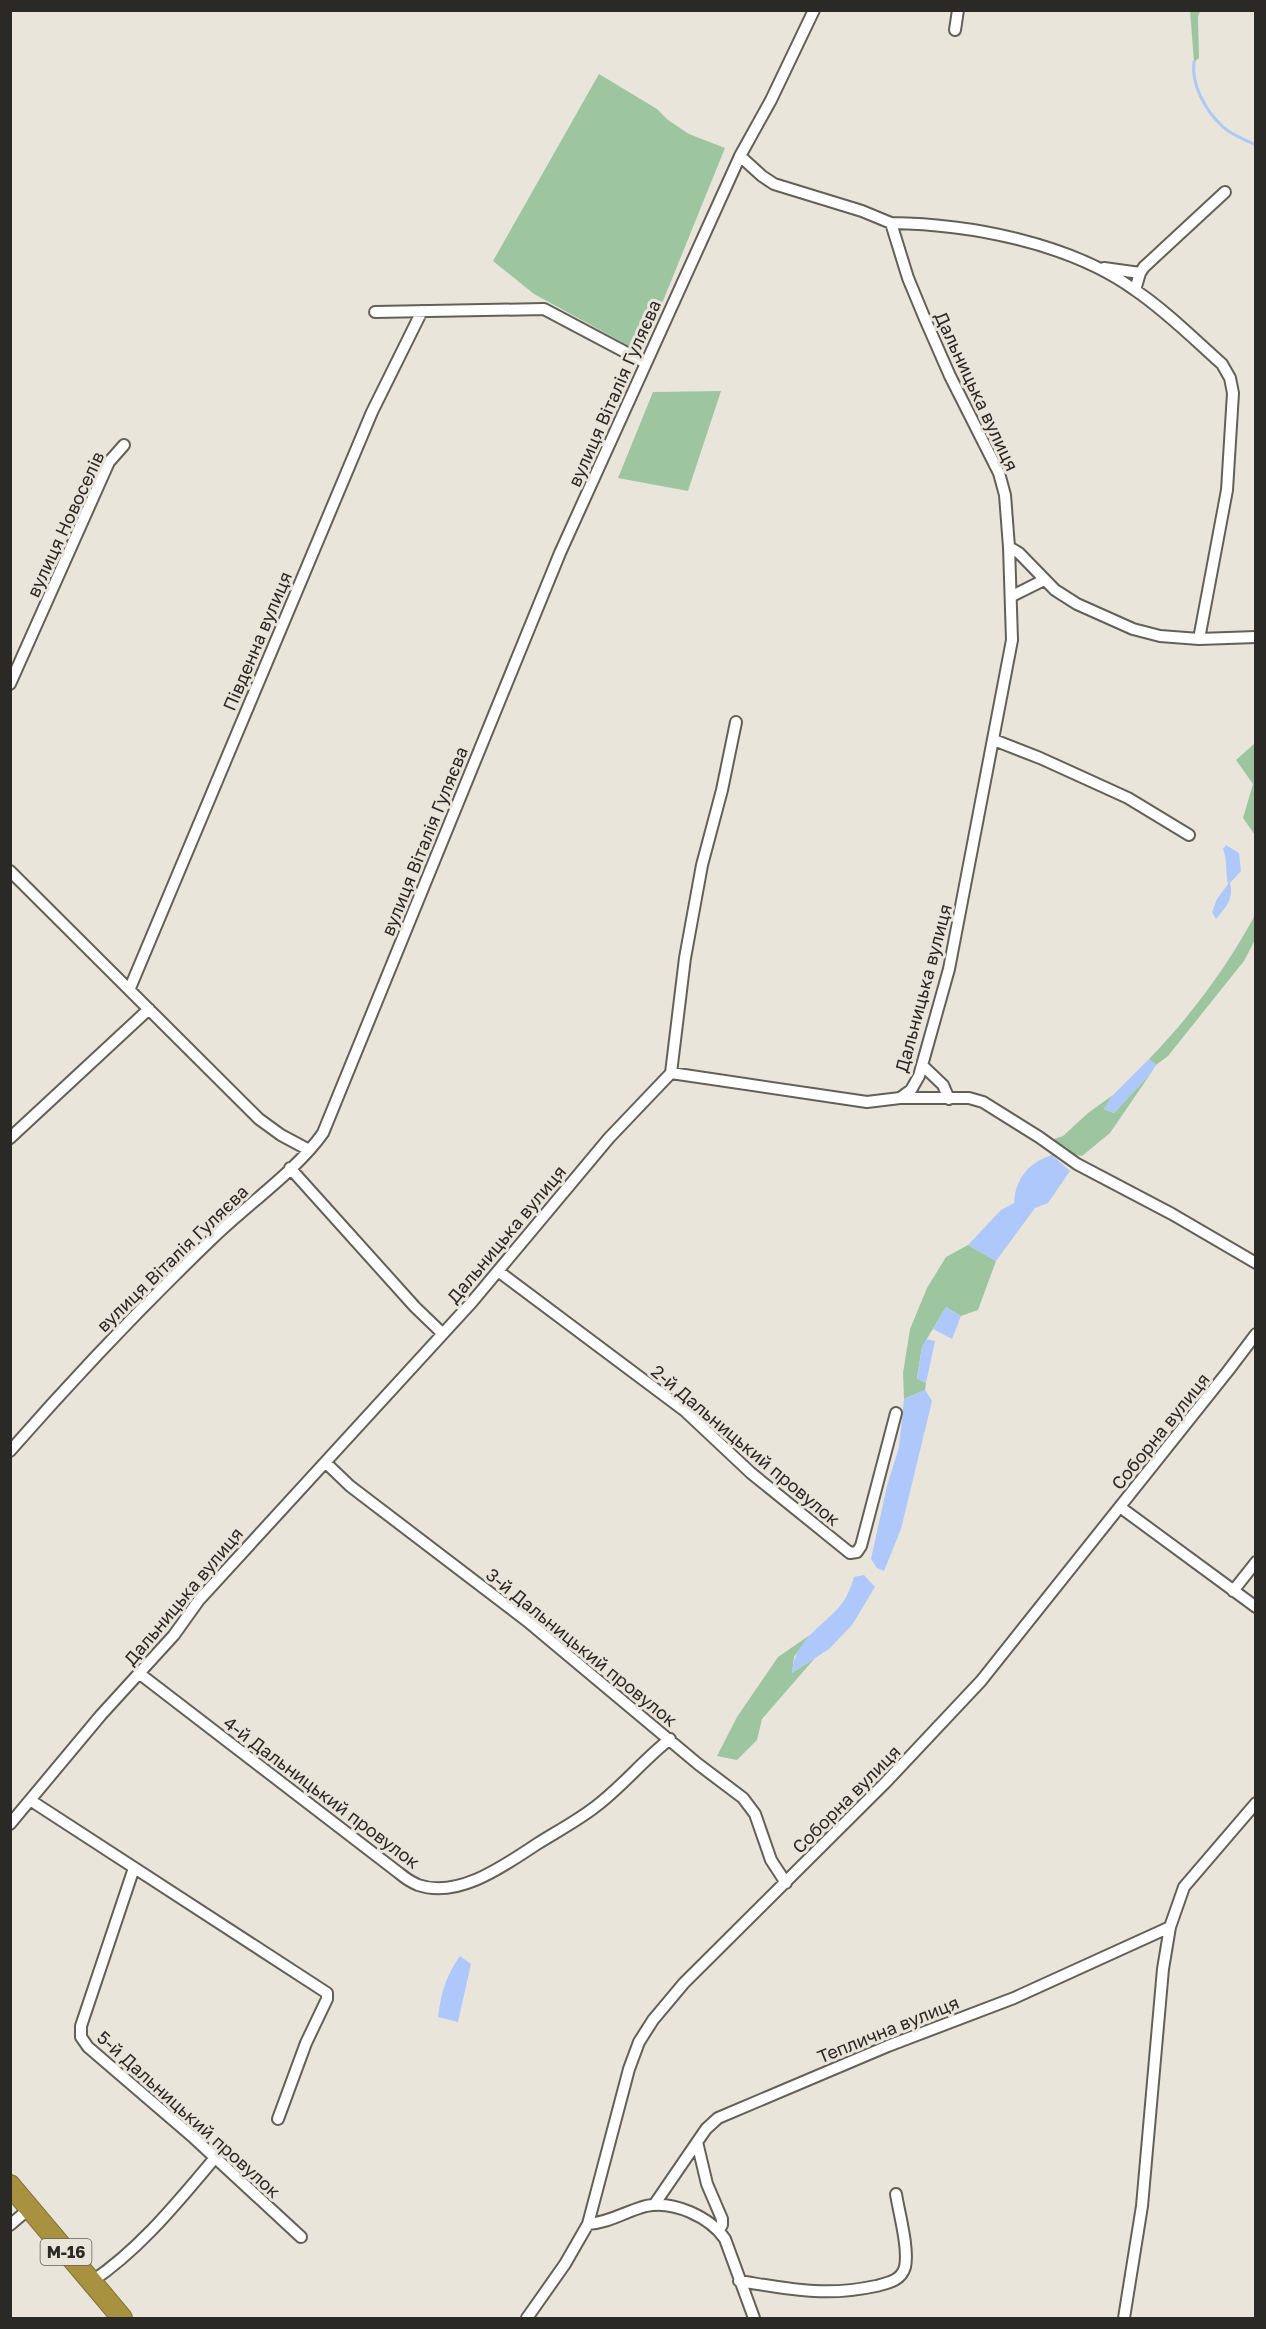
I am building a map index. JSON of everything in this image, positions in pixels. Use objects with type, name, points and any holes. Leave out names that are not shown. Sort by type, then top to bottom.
[{"type":"highway","name":"М-16","points":[[10,2185],[122,2319]]},
{"type":"street","points":[[814,10],[740,156],[762,177],[774,184],[862,211],[891,223],[919,224],[997,234],[1098,267],[1140,273]]},
{"type":"street","points":[[955,30],[958,10]]},
{"type":"street","name":"вулиця Віталія Гуляєва","points":[[10,1451],[56,1398],[156,1293],[309,1150],[323,1133],[560,554],[740,156]]},
{"type":"street","points":[[1135,290],[1140,273],[1177,235],[1225,192]]},
{"type":"street","name":"Дальницька вулиця","points":[[10,1824],[101,1715],[174,1635],[199,1600],[326,1463],[498,1271],[609,1138],[671,1073],[867,1102],[900,1098],[915,1085],[949,969],[1012,640],[1012,596],[1005,495],[999,473],[925,319],[908,278],[891,223]]},
{"type":"street","points":[[1098,267],[1135,290],[1222,364],[1230,378],[1233,393],[1227,490],[1199,639]]},
{"type":"street","points":[[375,312],[544,309],[646,363]]},
{"type":"street","name":"Південна вулиця","points":[[130,988],[372,412],[422,311]]},
{"type":"street","name":"вулиця Новоселів","points":[[10,684],[109,462],[124,445]]},
{"type":"street","points":[[1009,547],[1031,564],[1044,580],[1077,604],[1133,629],[1160,636],[1199,639],[1256,637]]},
{"type":"street","points":[[1012,596],[1044,580]]},
{"type":"street","points":[[671,1073],[685,958],[702,865],[722,790],[736,722]]},
{"type":"street","points":[[994,740],[1128,798],[1189,835]]},
{"type":"street","points":[[10,871],[259,1119],[281,1135],[309,1150]]},
{"type":"street","points":[[10,1138],[149,1009]]},
{"type":"street","points":[[922,1065],[943,1085],[949,1098]]},
{"type":"street","points":[[900,1098],[969,1098],[983,1102],[1077,1164],[1172,1214],[1256,1263]]},
{"type":"street","points":[[290,1168],[415,1307],[442,1333]]},
{"type":"street","name":"2-й Дальницький провулок","points":[[498,1271],[685,1410],[751,1473],[850,1553],[857,1552],[861,1546],[896,1413]]},
{"type":"street","name":"Соборна вулиця","points":[[527,2319],[565,2264],[588,2224],[629,2069],[646,2030],[684,1983],[886,1782],[981,1681],[1256,1335]]},
{"type":"street","name":"3-й Дальницький провулок","points":[[326,1463],[350,1486],[527,1621],[744,1798],[750,1805],[771,1860],[786,1883]]},
{"type":"street","points":[[1120,1507],[1256,1606]]},
{"type":"street","points":[[1233,1591],[1256,1562]]},
{"type":"street","name":"4-й Дальницький провулок","points":[[140,1674],[419,1886],[458,1885],[499,1868],[595,1807],[626,1780],[643,1761],[670,1739]]},
{"type":"street","points":[[30,1800],[327,1993],[327,1999],[306,2043],[278,2119]]},
{"type":"street","points":[[1124,2319],[1142,2206],[1162,1969],[1170,1927],[1184,1887],[1256,1803]]},
{"type":"street","name":"5-й Дальницький провулок","points":[[134,1868],[81,2026],[81,2037],[87,2047],[186,2132],[301,2238]]},
{"type":"street","name":"Теплична вулиця","points":[[654,2205],[712,2122],[888,2046],[1014,1998],[1170,1927]]},
{"type":"street","points":[[697,2142],[707,2184],[722,2219],[719,2230]]},
{"type":"street","points":[[91,2282],[119,2263],[160,2223],[214,2159]]},
{"type":"street","points":[[739,2281],[828,2293],[854,2291],[894,2281],[903,2272],[906,2256],[896,2194]]},
{"type":"street","points":[[588,2224],[604,2222],[654,2205],[684,2211],[703,2219],[719,2230],[727,2244],[754,2319]]},
{"type":"street","points":[[10,2225],[30,2208]]},
{"type":"green space","points":[[1190,11],[1200,11],[1198,17],[1199,58],[1194,62]]},
{"type":"green space","points":[[599,74],[657,109],[668,120],[689,134],[725,148],[642,353],[534,294],[493,261]]},
{"type":"green space","points":[[721,391],[688,491],[618,478],[653,392]]},
{"type":"green space","points":[[1255,743],[1255,835],[1243,818],[1253,784],[1236,760]]},
{"type":"green space","points":[[1255,915],[1255,940],[1244,961],[1168,1056],[1156,1065],[1149,1059],[1207,991]]},
{"type":"green space","points":[[1151,1073],[1110,1133],[1082,1156],[1071,1154],[1051,1140],[1063,1136],[1088,1113],[1113,1095],[1104,1109],[1114,1113]]},
{"type":"green space","points":[[968,1245],[996,1261],[978,1310],[961,1316],[946,1307],[922,1347],[917,1378],[926,1383],[925,1390],[904,1399],[903,1373],[910,1329],[927,1288],[946,1257]]},
{"type":"green space","points":[[810,1635],[794,1657],[792,1673],[815,1658],[762,1719],[757,1740],[737,1760],[717,1756],[737,1717],[778,1657]]},
{"type":"water","points":[[1226,845],[1239,853],[1241,871],[1230,883],[1230,898],[1216,919],[1212,912],[1217,899],[1228,884],[1223,849]]},
{"type":"water","points":[[1149,1059],[1156,1065],[1151,1073],[1114,1113],[1104,1109],[1113,1095]]},
{"type":"water","points":[[1052,1155],[1070,1171],[1048,1203],[1035,1208],[996,1261],[968,1245],[1001,1210],[1014,1203],[1017,1187],[1024,1173],[1036,1162]]},
{"type":"water","points":[[946,1307],[961,1316],[952,1339],[933,1329]]},
{"type":"water","points":[[926,1339],[935,1341],[926,1383],[917,1379],[922,1347]]},
{"type":"water","points":[[925,1390],[932,1401],[901,1529],[884,1571],[877,1568],[871,1559],[887,1486],[899,1447],[904,1399]]},
{"type":"water","points":[[864,1575],[875,1587],[852,1625],[829,1649],[792,1673],[794,1660],[805,1640],[845,1599],[854,1577]]},
{"type":"water","points":[[460,1956],[471,1964],[458,2022],[438,2017],[445,1985]]},
{"type":"waterway","points":[[1194,62],[1197,88],[1210,112],[1229,132],[1256,145]]}]
